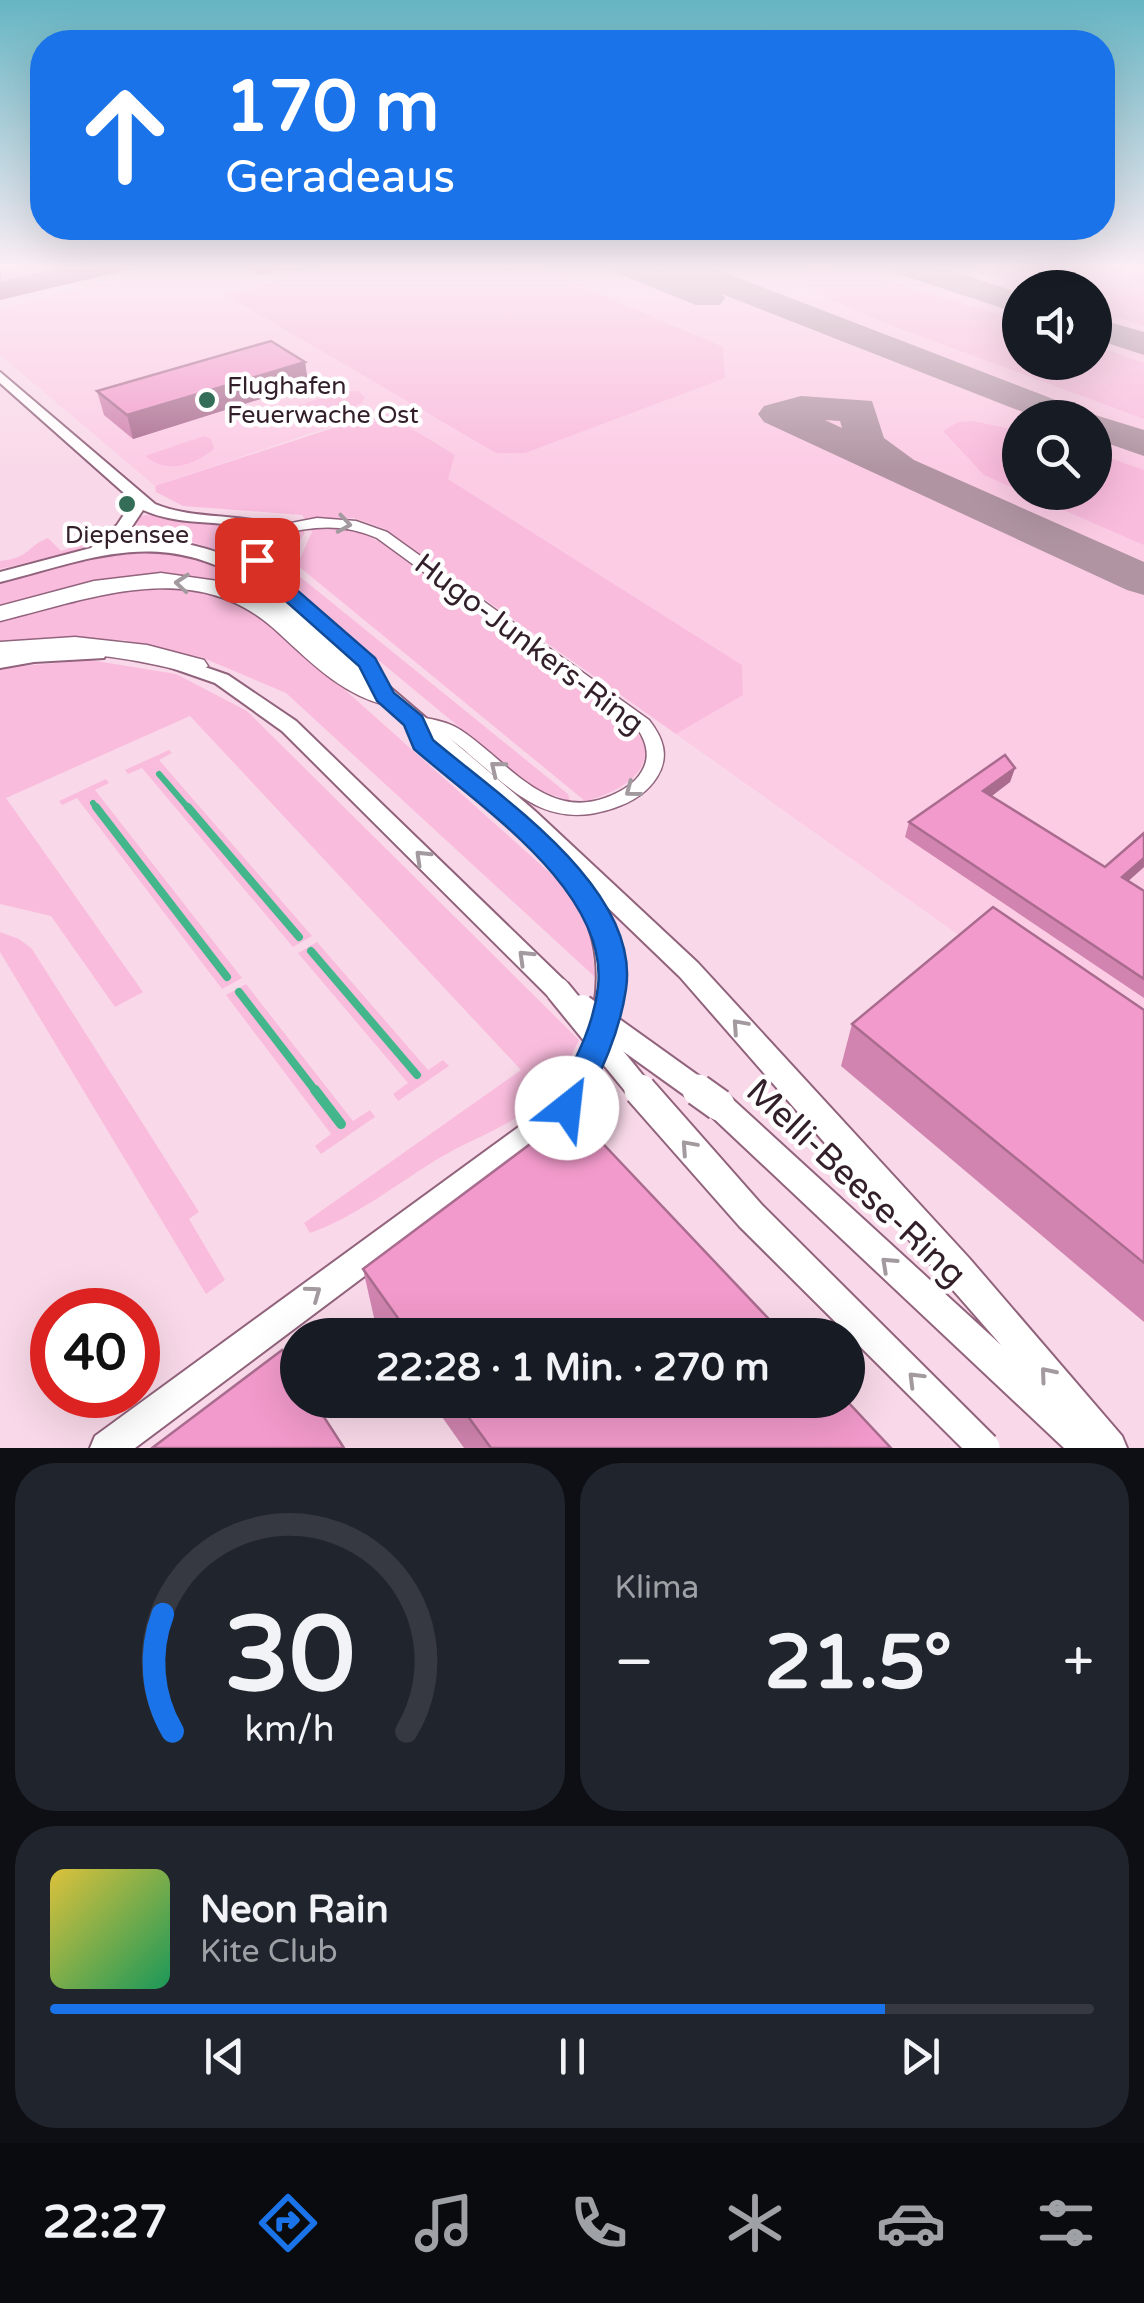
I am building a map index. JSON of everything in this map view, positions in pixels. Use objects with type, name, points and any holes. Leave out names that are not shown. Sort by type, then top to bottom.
[{"type":"highway","points":[[0,614],[66,594],[114,585],[154,581],[208,586],[255,603],[343,676],[385,696]]},
{"type":"highway","points":[[0,650],[41,644],[123,646],[195,666]]},
{"type":"street","points":[[0,376],[141,501],[168,514],[255,523],[278,532],[258,553],[260,568],[368,662],[385,696]]},
{"type":"street","points":[[92,552],[123,528],[141,501]]},
{"type":"street","name":"Hugo-Junkers-Ring","points":[[278,532],[330,521],[356,525],[382,536],[643,724],[656,744],[654,768],[632,792],[592,811],[563,811],[534,798],[448,729],[414,722]]},
{"type":"street","name":"Hugo-Junkers-Ring","points":[[0,577],[92,552],[165,545],[206,551],[228,560],[259,582],[414,722],[527,816],[689,970],[958,1269],[1110,1448]]},
{"type":"street","name":"Melli-Beese-Ring","points":[[0,662],[80,654],[195,666],[252,696],[289,726],[558,990],[679,1136],[752,1216],[984,1448]]},
{"type":"street","name":"Hugo-Junkers-Ring","points":[[107,1448],[567,1108],[592,1061],[613,986],[608,942],[601,922],[568,869],[422,744],[414,722]]},
{"type":"street","name":"Melli-Beese-Ring","points":[[558,990],[718,1105],[1090,1448]]},
{"type":"shaded area","points":[[0,333],[1002,333],[1002,380],[1112,380],[1112,333],[1144,333],[1144,1067],[676,734],[743,695],[742,665],[448,479],[455,455],[362,416],[155,486],[0,355]]},
{"type":"shaded area","points":[[290,333],[689,333],[723,347],[725,378],[525,453],[496,453]]},
{"type":"shaded area","points":[[911,333],[1002,333],[1002,366]]},
{"type":"shaded area","points":[[1112,352],[1144,363],[1144,419],[1112,407],[1112,400],[1093,400],[1039,380],[1112,380]]},
{"type":"shaded area","points":[[358,391],[365,397],[362,403],[332,415],[311,419],[280,412],[339,392]]},
{"type":"shaded area","points":[[376,414],[389,415],[455,455],[448,479],[742,665],[743,695],[676,734],[385,529],[354,518],[305,519],[302,515],[183,506],[156,492],[155,486]]},
{"type":"shaded area","points":[[958,422],[1002,427],[1002,483],[984,475],[943,431]]},
{"type":"shaded area","points":[[204,436],[211,439],[214,449],[180,466],[162,465],[145,456]]},
{"type":"shaded area","points":[[1112,459],[1144,470],[1144,545],[1063,510],[1112,510]]},
{"type":"shaded area","points":[[138,517],[246,527],[258,535],[250,553],[240,558],[192,542],[117,542]]},
{"type":"shaded area","points":[[310,527],[353,529],[378,541],[626,721],[639,735],[644,749],[644,761],[638,772],[615,790],[585,801],[297,565],[312,532]]},
{"type":"shaded area","points":[[302,529],[305,532],[289,559],[293,571],[568,794],[570,801],[536,789],[516,774],[273,573],[267,552],[282,536]]},
{"type":"shaded area","points":[[48,538],[61,551],[96,540],[84,549],[0,569],[0,561],[23,555]]},
{"type":"shaded area","points":[[136,550],[188,555],[217,565],[260,594],[208,579],[166,576],[0,608],[0,583],[72,562]]},
{"type":"shaded area","points":[[176,588],[229,599],[270,623],[558,880],[577,903],[589,931],[596,978],[286,693],[201,657],[123,640],[38,639],[0,644],[0,620],[121,589]]},
{"type":"shaded area","points":[[90,660],[176,674],[247,711],[579,1040],[561,1074],[543,1096],[514,1119],[443,1156],[345,1217],[310,1233],[304,1223],[521,1070],[190,716],[6,798],[143,992],[115,1007],[51,916],[0,904],[0,668]]},
{"type":"shaded area","points":[[169,750],[172,753],[159,760],[312,936],[293,947],[142,768],[128,774],[125,770]]},
{"type":"shaded area","points":[[106,779],[109,783],[95,790],[242,978],[222,989],[77,798],[62,805],[59,801]]},
{"type":"shaded area","points":[[0,932],[32,949],[199,1212],[189,1219],[225,1280],[206,1294],[0,952]]},
{"type":"shaded area","points":[[317,942],[428,1070],[443,1060],[449,1066],[398,1101],[393,1094],[408,1083],[298,953]]},
{"type":"shaded area","points":[[246,984],[353,1121],[370,1110],[375,1117],[321,1154],[315,1146],[331,1134],[226,995]]},
{"type":"building","points":[[271,341],[305,362],[127,415],[97,391]]},
{"type":"building","points":[[1005,755],[1015,768],[983,791],[1105,867],[1144,833],[1144,858],[1122,877],[1144,891],[1144,979],[909,822]]},
{"type":"building","points":[[993,907],[1144,1010],[1144,1263],[852,1024]]},
{"type":"building","points":[[573,1112],[768,1318],[398,1318],[363,1269]]},
{"type":"building","points":[[280,1352],[280,1418],[325,1418],[344,1448],[152,1448]]},
{"type":"building","points":[[469,1418],[863,1418],[891,1448],[491,1448]]},
{"type":"waterway","points":[[159,774],[190,810]]},
{"type":"waterway","points":[[93,803],[98,810]]},
{"type":"waterway","points":[[96,807],[227,977]]},
{"type":"waterway","points":[[188,807],[299,937]]},
{"type":"waterway","points":[[311,951],[417,1075]]},
{"type":"waterway","points":[[239,992],[317,1093]]},
{"type":"waterway","points":[[315,1090],[341,1124]]},
{"type":"taxiway","points":[[852,333],[1028,400]]},
{"type":"taxiway","points":[[1112,334],[1144,344]]},
{"type":"taxiway","points":[[898,468],[865,443],[858,409],[801,408],[778,414],[1144,580]]},
{"type":"taxiway","points":[[1112,432],[1144,444]]},
{"type":"place","name":"Flughafen Feuerwache Ost","points":[[207,400]]},
{"type":"place","name":"Diepensee","points":[[127,504]]},
{"type":"route","points":[[257,560],[260,568],[368,662],[385,696],[414,722],[422,744],[568,869],[601,922],[608,942],[613,986],[598,1048],[567,1108]]}]
